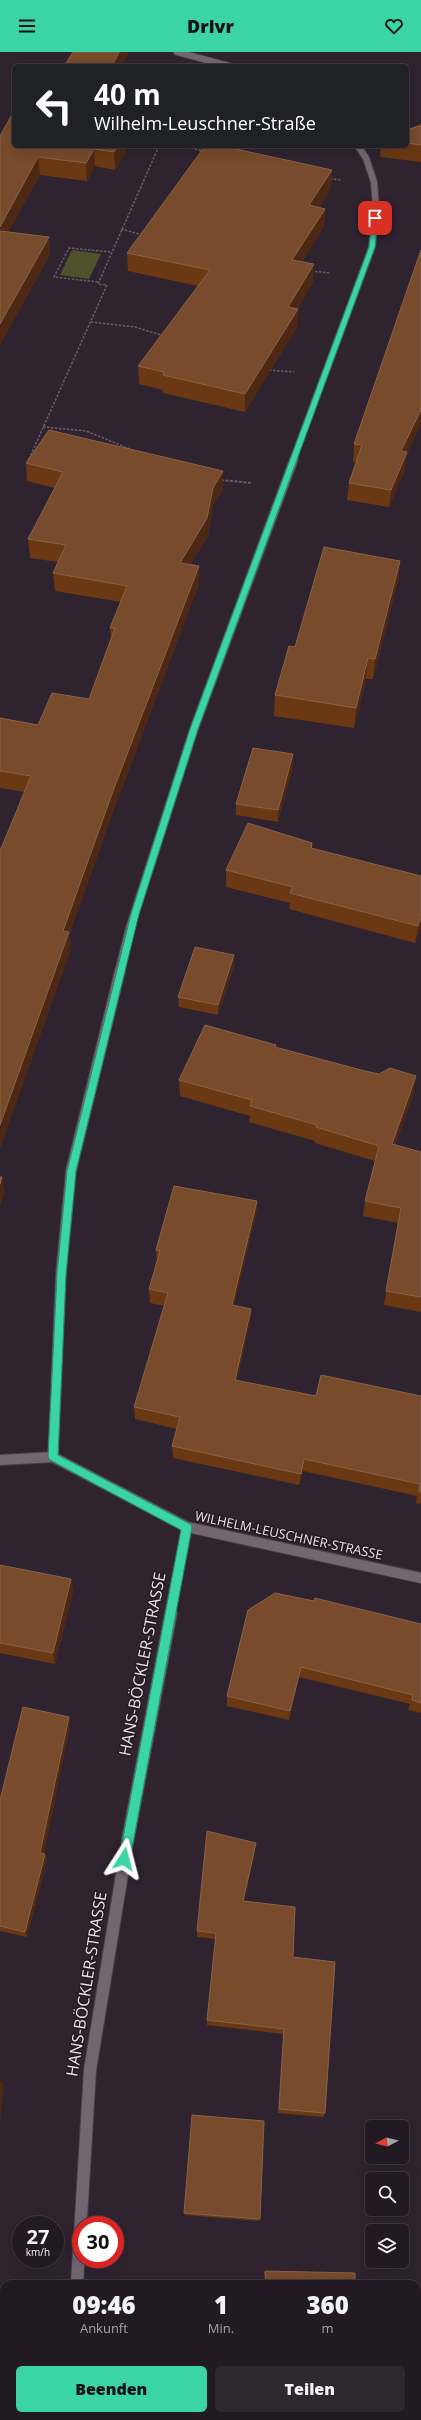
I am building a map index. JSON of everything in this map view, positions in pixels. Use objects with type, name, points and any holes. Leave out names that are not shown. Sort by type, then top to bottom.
[{"type":"street","points":[[177,52],[222,64]]},
{"type":"street","points":[[0,1460],[53,1457],[61,1274],[73,1163],[132,921],[194,729],[372,247],[376,204],[373,178],[368,160],[359,148]]},
{"type":"street","name":"WILHELM-LEUSCHNER-STRASSE","points":[[53,1457],[187,1527],[421,1578]]},
{"type":"street","name":"HANS-BÖCKLER-STRASSE","points":[[77,2280],[90,2070],[126,1844],[187,1527]]},
{"type":"path","points":[[98,282],[158,148]]},
{"type":"path","points":[[190,148],[207,151]]},
{"type":"path","points":[[323,179],[373,178]]},
{"type":"path","points":[[121,229],[147,237]]},
{"type":"path","points":[[26,466],[107,285],[98,284],[98,282],[54,277],[69,248],[112,252]]},
{"type":"path","points":[[306,270],[363,274]]},
{"type":"path","points":[[91,322],[135,327],[170,339]]},
{"type":"path","points":[[263,369],[276,372],[326,372]]},
{"type":"path","points":[[44,427],[86,431],[136,451]]},
{"type":"path","points":[[216,480],[284,486]]},
{"type":"green space","points":[[72,250],[101,254],[89,279],[60,275]]},
{"type":"building","points":[[73,52],[119,52],[113,64],[65,64]]},
{"type":"building","points":[[12,115],[12,148],[117,148],[114,152],[94,149],[86,163],[38,157],[0,227],[0,136]]},
{"type":"building","points":[[421,125],[421,145],[409,143],[409,129]]},
{"type":"building","points":[[204,148],[231,148],[332,170],[309,205],[325,209],[292,260],[314,264],[288,307],[298,309],[245,394],[163,375],[164,372],[138,366],[210,270],[127,253]]},
{"type":"building","points":[[0,231],[49,237],[0,324]]},
{"type":"building","points":[[421,250],[421,410],[401,451],[407,452],[391,490],[349,483],[362,445],[354,444]]},
{"type":"building","points":[[49,430],[223,471],[213,488],[207,518],[180,563],[199,566],[113,791],[63,931],[69,932],[0,1125],[0,851],[31,776],[0,771],[0,718],[38,725],[52,693],[89,699],[115,628],[110,628],[127,586],[53,573],[66,545],[28,539],[63,472],[26,463]]},
{"type":"building","points":[[324,547],[400,561],[375,659],[368,658],[356,708],[275,695],[289,646],[295,647]]},
{"type":"building","points":[[253,748],[293,754],[278,810],[236,804]]},
{"type":"building","points":[[248,823],[312,843],[311,848],[421,876],[421,918],[418,926],[290,893],[293,887],[226,870]]},
{"type":"building","points":[[195,947],[234,955],[218,1005],[178,997]]},
{"type":"building","points":[[205,1025],[276,1045],[275,1047],[365,1071],[379,1074],[390,1068],[416,1076],[392,1144],[421,1152],[421,1297],[386,1291],[401,1208],[365,1201],[379,1146],[316,1127],[317,1125],[250,1106],[252,1100],[179,1080]]},
{"type":"building","points":[[174,1186],[257,1201],[232,1305],[251,1309],[235,1380],[316,1396],[321,1375],[421,1396],[421,1492],[419,1492],[420,1484],[304,1459],[301,1474],[172,1446],[180,1417],[134,1407],[168,1293],[149,1289],[160,1251],[156,1250]]},
{"type":"building","points":[[0,1565],[71,1579],[53,1653],[0,1643]]},
{"type":"building","points":[[275,1593],[314,1601],[315,1598],[421,1624],[421,1703],[412,1700],[413,1695],[301,1667],[290,1711],[227,1696],[248,1610]]},
{"type":"building","points":[[23,1707],[69,1717],[40,1853],[45,1854],[25,1932],[0,1926],[0,1800]]},
{"type":"building","points":[[207,1831],[256,1843],[243,1901],[295,1907],[293,1957],[335,1962],[325,2113],[279,2109],[284,2029],[207,2020],[216,1933],[197,1931]]},
{"type":"building","points":[[192,2115],[264,2121],[260,2219],[184,2213]]},
{"type":"building","points":[[265,2271],[355,2273],[355,2280],[266,2280]]},
{"type":"route","points":[[124,1859],[187,1527],[53,1457],[61,1274],[71,1171],[130,928],[194,729],[372,247],[375,218]]}]
